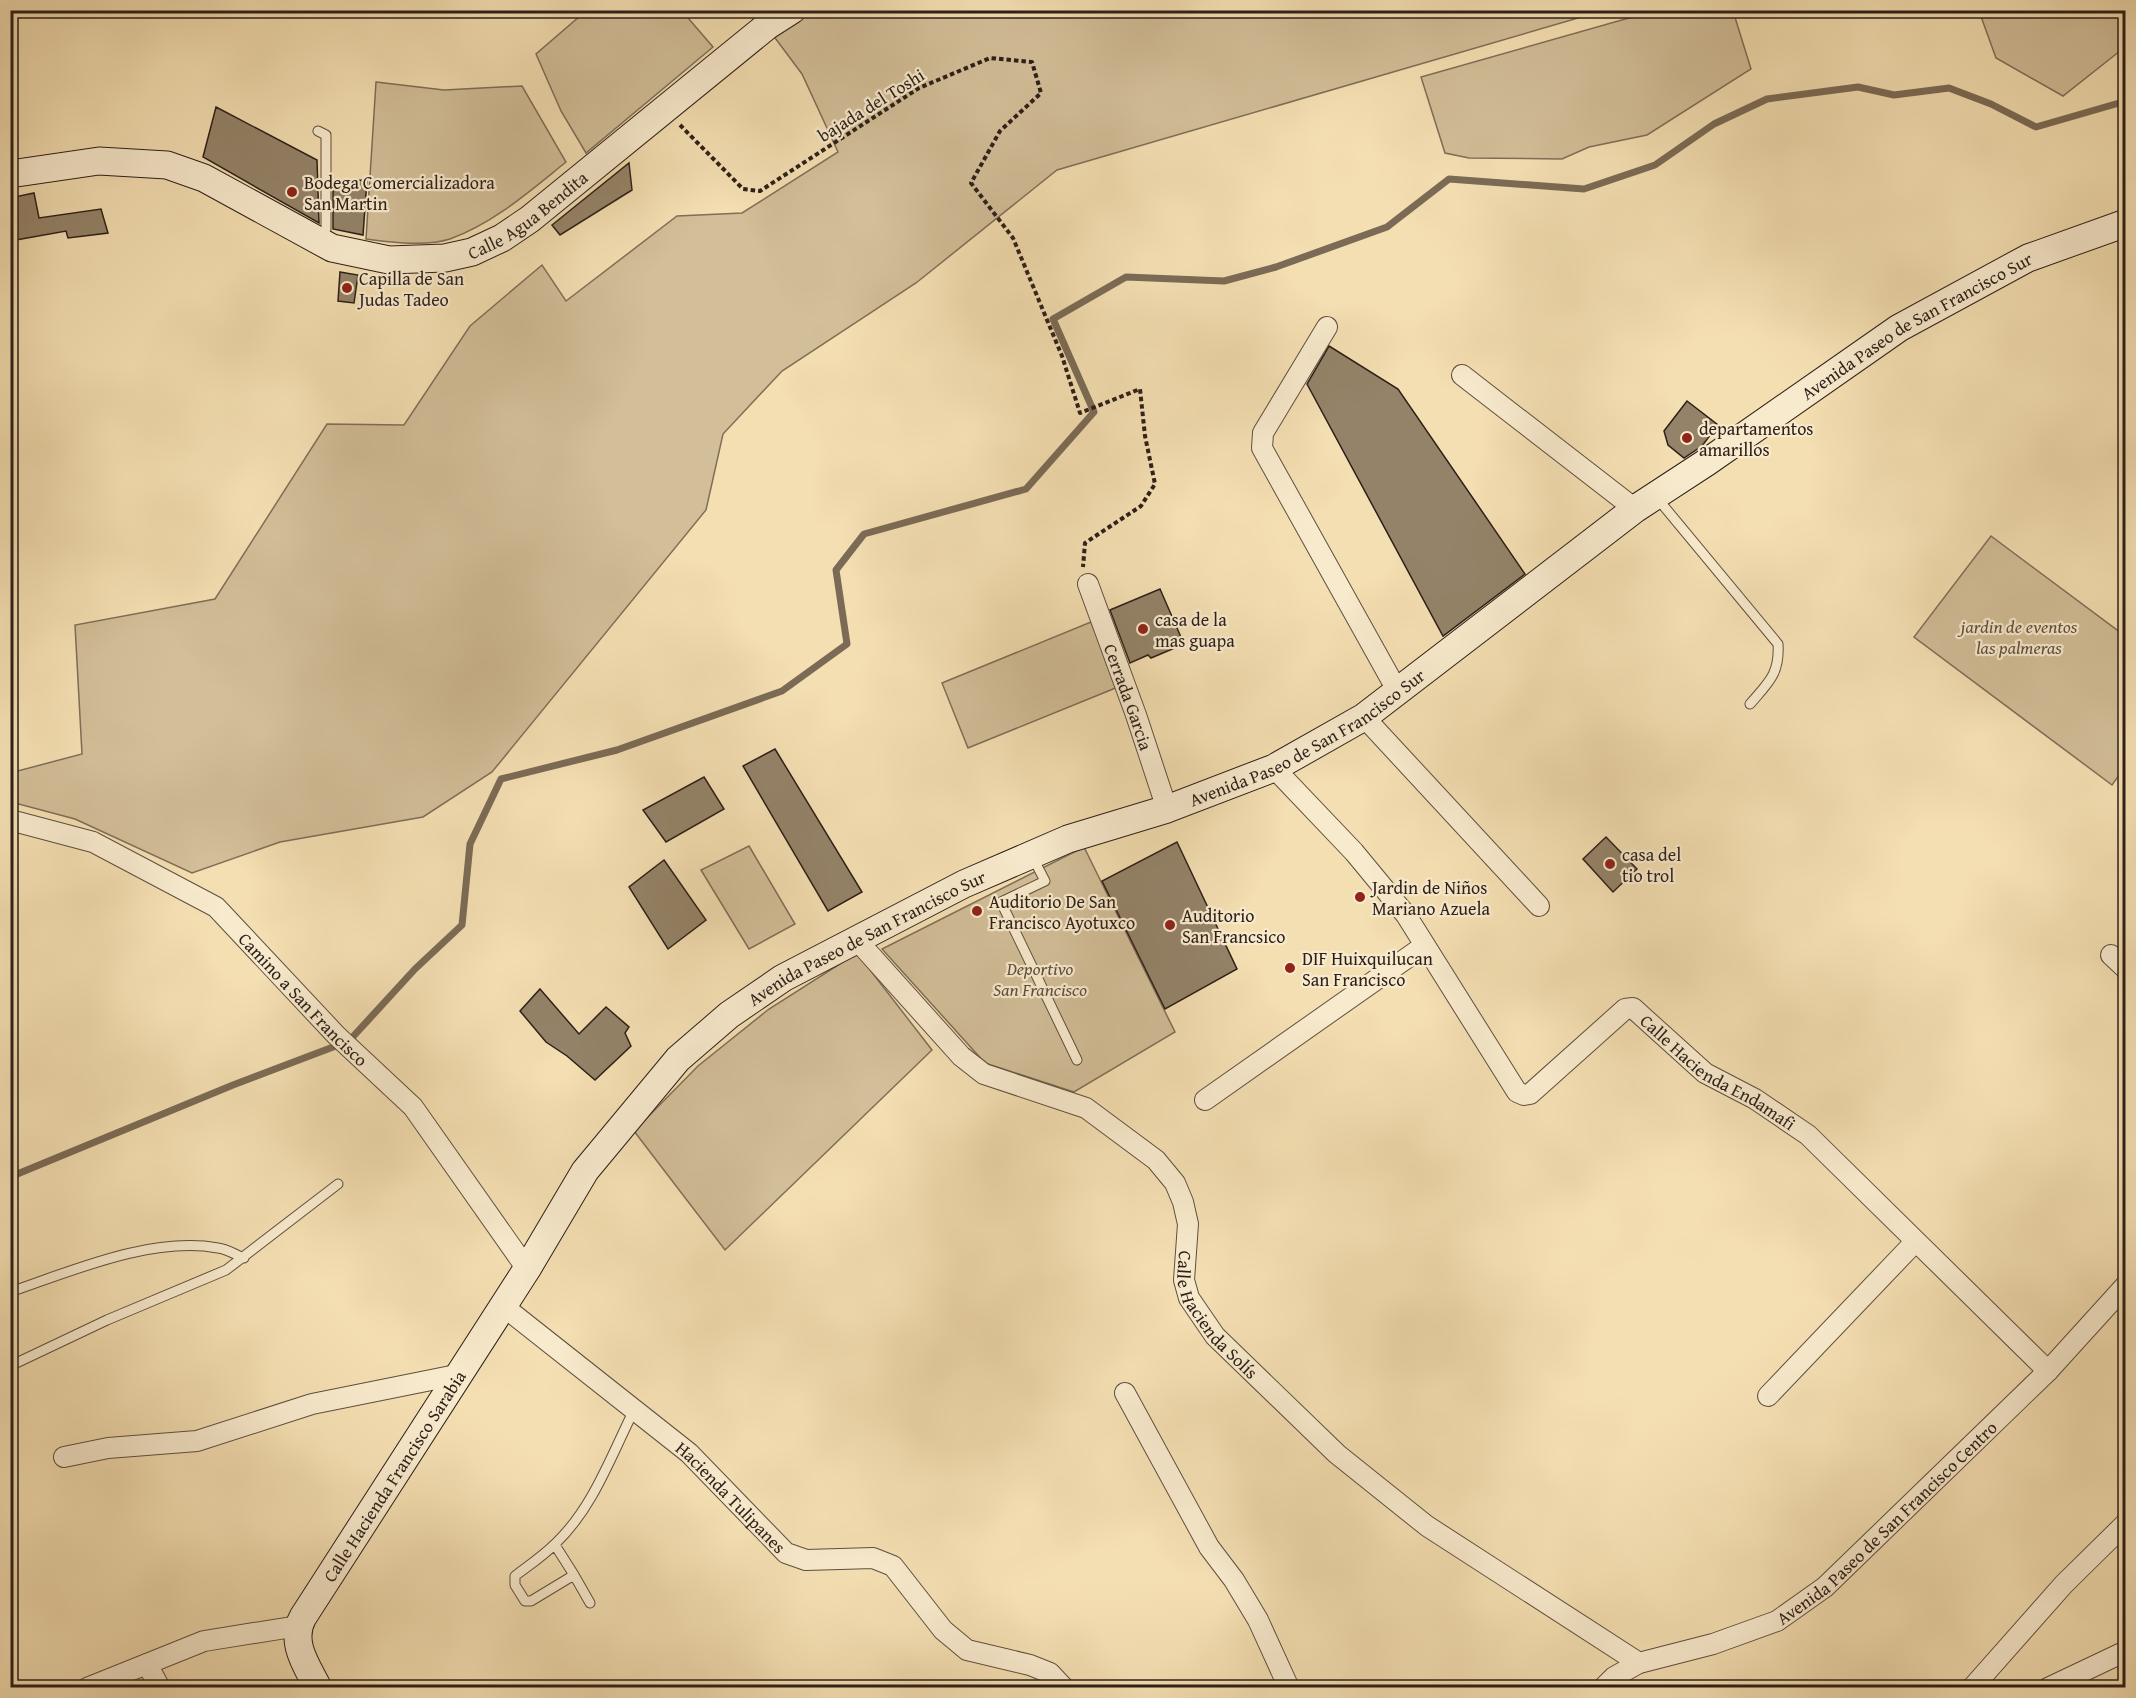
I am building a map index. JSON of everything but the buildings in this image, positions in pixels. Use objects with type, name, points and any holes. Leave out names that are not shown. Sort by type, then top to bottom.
[{"type":"main road","name":"Calle Agua Bendita","points":[[10,174],[99,161],[166,165],[204,178],[332,248],[389,260],[445,258],[472,252],[502,238],[530,219],[767,26],[792,10]]},
{"type":"main road","name":"Avenida Paseo de San Francisco Sur","points":[[527,1269],[585,1171],[678,1059],[729,1015],[783,978],[964,884],[1068,839],[1167,809],[1274,768],[1364,717],[1645,503],[1899,328],[2028,258],[2126,223]]},
{"type":"main road","name":"Calle Hacienda Francisco Sarabia","points":[[298,1626],[456,1375],[527,1269]]},
{"type":"main road","points":[[298,1626],[297,1636],[303,1658],[318,1688]]},
{"type":"street","points":[[1327,327],[1263,433],[1262,448],[1398,692]]},
{"type":"street","points":[[1462,375],[1645,503]]},
{"type":"street","name":"Cerrada Garcia","points":[[1088,584],[1136,715],[1167,809]]},
{"type":"street","points":[[1364,717],[1539,906]]},
{"type":"street","name":"Calle Hacienda Endamafi","points":[[1274,768],[1354,852],[1406,915],[1517,1092],[1524,1095],[1530,1094],[1625,1009],[1633,1008],[1706,1073],[1755,1099],[1808,1135],[2048,1371]]},
{"type":"street","name":"Camino a San Francisco","points":[[10,820],[93,842],[216,908],[336,1035],[413,1107],[527,1269]]},
{"type":"street","name":"Calle Hacienda Solís","points":[[856,939],[961,1056],[984,1074],[1086,1108],[1156,1160],[1175,1183],[1183,1202],[1188,1224],[1184,1280],[1189,1298],[1215,1336],[1337,1454],[1427,1526],[1640,1663]]},
{"type":"street","points":[[1204,1100],[1424,946]]},
{"type":"street","points":[[2111,955],[2126,969]]},
{"type":"street","points":[[1768,1396],[1915,1242]]},
{"type":"street","name":"Avenida Paseo de San Francisco Centro","points":[[1602,1688],[1614,1677],[1640,1663],[1713,1644],[1777,1621],[1815,1594],[2048,1371],[2126,1285]]},
{"type":"street","name":"Hacienda Tulipanes","points":[[503,1306],[689,1453],[786,1553],[806,1560],[873,1558],[893,1566],[943,1630],[968,1650],[1050,1672],[1064,1688]]},
{"type":"street","points":[[64,1457],[108,1448],[198,1441],[312,1404],[456,1375]]},
{"type":"street","points":[[1125,1394],[1209,1547],[1234,1580],[1258,1620],[1289,1688]]},
{"type":"street","points":[[1972,1688],[2064,1584],[2126,1523]]},
{"type":"street","points":[[87,1688],[204,1641],[298,1626]]},
{"type":"street","points":[[2048,1688],[2126,1651]]},
{"type":"street","points":[[147,1664],[160,1688]]},
{"type":"lane","points":[[318,131],[326,135],[326,229]]},
{"type":"lane","points":[[1645,503],[1778,644],[1779,658],[1775,674],[1750,704]]},
{"type":"lane","points":[[1031,855],[1045,881],[1001,902],[1077,1060]]},
{"type":"lane","points":[[10,1366],[107,1320],[226,1270],[338,1184]]},
{"type":"lane","points":[[10,1292],[126,1252],[196,1246],[220,1248],[244,1258]]},
{"type":"lane","points":[[574,1575],[531,1601],[525,1601],[515,1585],[515,1576],[555,1545],[593,1495],[634,1410]]},
{"type":"lane","points":[[555,1545],[590,1603]]},
{"type":"path","name":"bajada del Toshi","points":[[677,123],[743,189],[759,191],[919,88],[990,58],[1032,62],[1041,93],[1000,131],[970,183],[1013,238],[1062,356],[1080,413],[1140,389],[1145,436],[1155,484],[1141,506],[1085,543],[1082,562],[1088,584]]},
{"type":"green space","points":[[587,10],[682,11],[713,47],[586,153],[561,111],[536,54]]},
{"type":"green space","points":[[1657,10],[1733,11],[1751,69],[1647,135],[1589,147],[1562,159],[1469,158],[1445,153],[1421,77]]},
{"type":"green space","points":[[755,11],[1602,11],[1057,170],[916,283],[782,371],[723,434],[706,510],[492,772],[423,817],[280,842],[192,873],[75,819],[11,802],[10,773],[82,754],[75,625],[215,599],[327,424],[404,425],[470,326],[542,265],[566,301],[677,216],[742,213],[838,152],[802,74]]},
{"type":"green space","points":[[1979,11],[2125,11],[2125,47],[2063,96],[1996,58]]},
{"type":"green space","points":[[376,82],[444,90],[522,86],[566,162],[497,215],[450,239],[419,243],[366,239]]},
{"type":"green space","name":"jardin de eventos las palmeras","points":[[1991,536],[2125,636],[2125,767],[2112,785],[1914,637]]},
{"type":"green space","points":[[1091,622],[1118,687],[968,748],[942,683]]},
{"type":"green space","points":[[749,846],[795,924],[749,949],[701,870]]},
{"type":"green space","name":"Deportivo San Francisco","points":[[1084,847],[1175,1032],[1074,1092],[985,1063],[882,949]]},
{"type":"green space","points":[[857,953],[932,1050],[725,1250],[634,1131],[698,1066],[769,1009]]},
{"type":"waterway","points":[[10,1177],[233,1085],[349,1041],[415,969],[462,925],[470,844],[501,779],[617,750],[782,691],[847,644],[836,570],[864,534],[1026,489],[1094,412],[1053,319],[1126,277],[1224,281],[1276,267],[1387,227],[1449,179],[1584,189],[1655,165],[1714,124],[1767,99],[1858,87],[1894,95],[1949,88],[1991,104],[2036,127],[2126,101]]},
{"type":"place","name":"Bodega Comercializadora San Martin","points":[[292,192]]},
{"type":"place","name":"Capilla de San Judas Tadeo","points":[[347,288]]},
{"type":"place","name":"departamentos amarillos","points":[[1687,438]]},
{"type":"place","name":"casa de la mas guapa","points":[[1143,629]]},
{"type":"place","name":"casa del tio trol","points":[[1610,864]]},
{"type":"place","name":"Jardin de Niños Mariano Azuela","points":[[1360,897]]},
{"type":"place","name":"Auditorio De San Francisco Ayotuxco","points":[[977,911]]},
{"type":"place","name":"Auditorio San Francsico","points":[[1170,925]]},
{"type":"place","name":"DIF Huixquilucan San Francisco","points":[[1290,968]]}]
